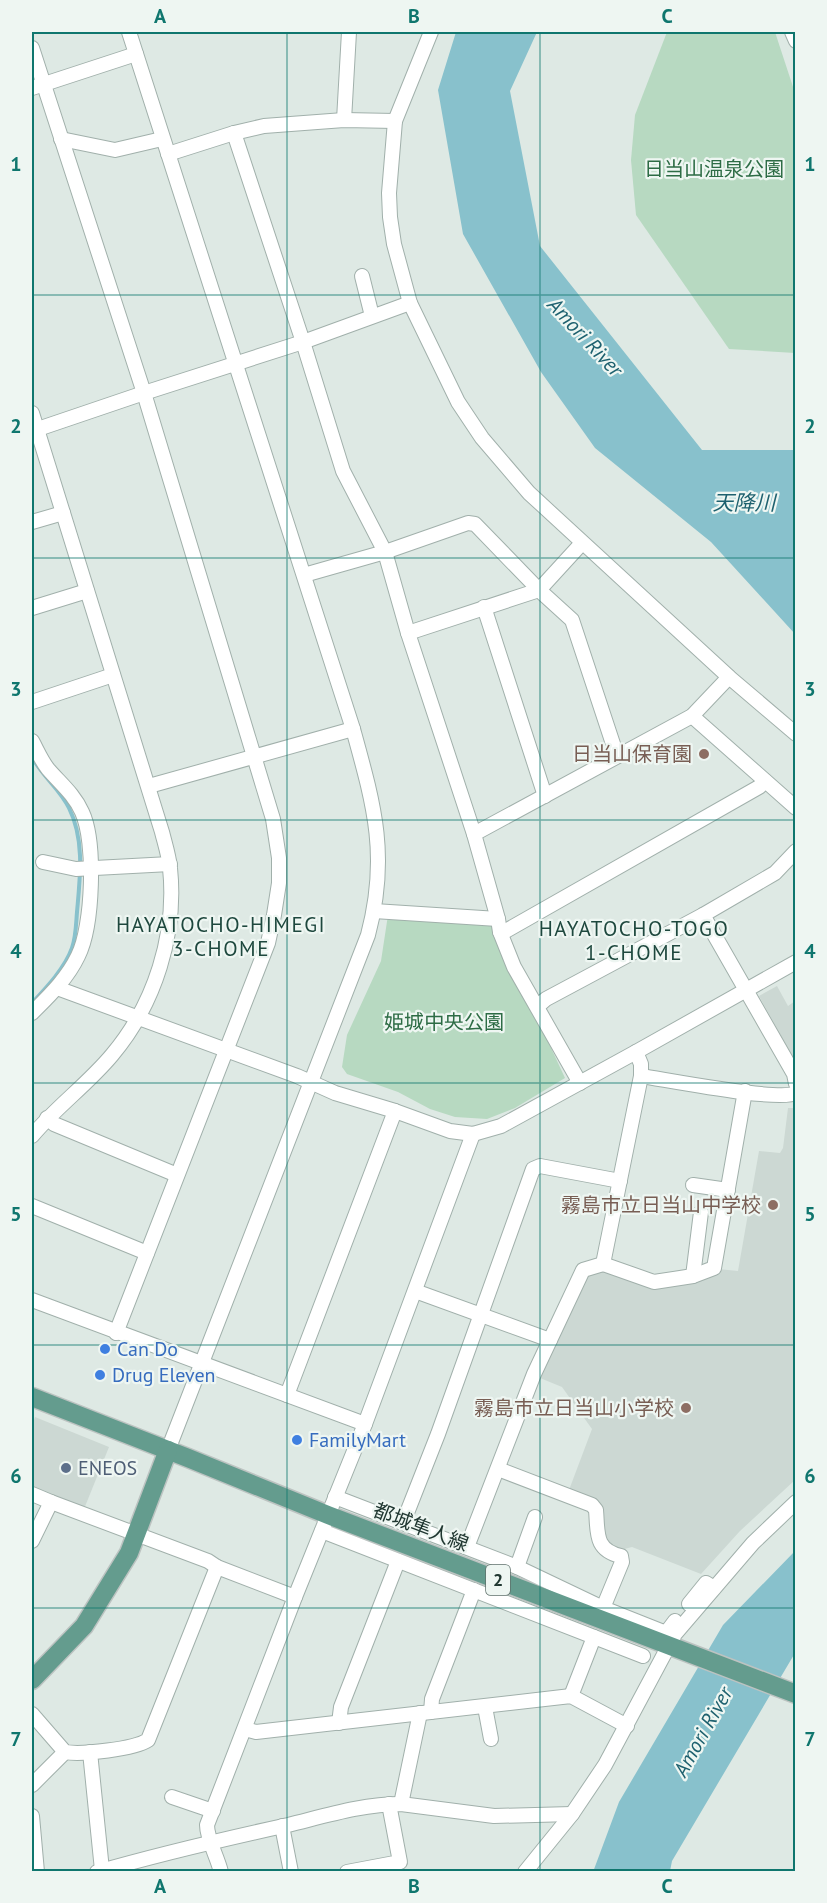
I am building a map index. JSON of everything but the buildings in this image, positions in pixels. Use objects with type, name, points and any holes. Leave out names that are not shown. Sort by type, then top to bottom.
[{"type":"main road","name":"都城隼人線","points":[[32,1397],[168,1450],[325,1523],[673,1647],[795,1694]]},
{"type":"main road","points":[[32,1680],[84,1626],[129,1553],[168,1450]]},
{"type":"street","points":[[129,32],[353,729],[377,830],[379,860],[374,911],[368,935],[168,1450]]},
{"type":"street","points":[[344,120],[349,32]]},
{"type":"street","points":[[431,32],[395,121],[389,193],[390,217],[394,244],[410,303],[458,402],[482,438],[530,493],[729,677],[795,734]]},
{"type":"street","points":[[792,32],[795,41]]},
{"type":"street","points":[[32,48],[37,86],[61,139],[144,393],[256,758],[273,819],[279,858],[279,883],[268,943],[116,1333]]},
{"type":"street","points":[[37,86],[136,54]]},
{"type":"street","points":[[168,154],[264,126],[344,120],[395,121]]},
{"type":"street","points":[[234,133],[343,471],[385,552],[408,633],[474,834],[499,925],[514,967],[580,1083]]},
{"type":"street","points":[[61,139],[115,150],[162,139]]},
{"type":"street","points":[[362,276],[372,316]]},
{"type":"street","points":[[34,430],[303,342],[410,303]]},
{"type":"street","points":[[32,413],[34,430],[63,513],[149,786],[170,864],[171,899],[169,930],[158,975],[139,1017],[112,1056],[47,1118],[32,1136]]},
{"type":"street","points":[[32,522],[63,513]]},
{"type":"street","points":[[304,575],[385,552],[468,523],[475,524],[539,590],[572,620],[617,756]]},
{"type":"street","points":[[408,633],[539,590],[582,543]]},
{"type":"street","points":[[32,608],[87,591]]},
{"type":"street","points":[[484,607],[545,796]]},
{"type":"street","points":[[32,702],[113,675]]},
{"type":"street","points":[[474,834],[692,716],[729,677]]},
{"type":"street","points":[[692,716],[795,808]]},
{"type":"street","points":[[149,786],[256,758],[353,729]]},
{"type":"street","points":[[32,741],[43,762],[69,790],[83,812],[88,839],[85,869],[87,920],[81,950],[57,988],[37,997],[32,1013]]},
{"type":"street","points":[[499,925],[502,933],[759,787],[765,781]]},
{"type":"street","points":[[538,1006],[546,999],[776,873],[795,851]]},
{"type":"street","points":[[43,862],[85,869],[170,864]]},
{"type":"street","points":[[374,911],[499,925]]},
{"type":"street","points":[[703,915],[794,1074],[795,1084]]},
{"type":"street","points":[[57,988],[227,1050],[335,1093],[396,1111],[450,1131],[473,1134],[501,1126],[795,962]]},
{"type":"street","points":[[603,1264],[641,1076],[642,1064],[636,1052]]},
{"type":"street","points":[[641,1076],[723,1090],[781,1096],[795,1093]]},
{"type":"street","points":[[467,1547],[534,1374],[583,1270],[603,1264],[654,1282],[693,1276],[714,1268],[745,1091]]},
{"type":"street","points":[[287,1395],[396,1111]]},
{"type":"street","points":[[47,1118],[54,1124],[177,1175]]},
{"type":"street","points":[[221,1872],[215,1849],[210,1843],[207,1825],[365,1424],[473,1134]]},
{"type":"street","points":[[403,1523],[438,1434],[533,1169],[540,1166],[620,1181]]},
{"type":"street","points":[[693,1185],[728,1190]]},
{"type":"street","points":[[32,1206],[147,1253]]},
{"type":"street","points":[[693,1276],[701,1212]]},
{"type":"street","points":[[415,1291],[549,1340]]},
{"type":"street","points":[[32,1300],[365,1424]]},
{"type":"street","points":[[498,1469],[592,1505],[596,1510],[602,1546],[607,1552],[621,1556],[622,1562],[603,1608]]},
{"type":"street","points":[[32,1494],[295,1597]]},
{"type":"street","points":[[335,1497],[517,1567],[603,1608],[666,1633],[706,1583],[714,1588]]},
{"type":"street","points":[[32,1541],[51,1502]]},
{"type":"street","points":[[525,1872],[572,1814],[605,1765],[673,1647],[675,1634],[753,1543],[795,1502]]},
{"type":"street","points":[[517,1567],[535,1517]]},
{"type":"street","points":[[325,1523],[398,1561],[643,1656]]},
{"type":"street","points":[[339,1723],[341,1707],[398,1561]]},
{"type":"street","points":[[32,1785],[65,1752],[90,1752],[140,1745],[148,1740],[217,1567]]},
{"type":"street","points":[[347,1872],[400,1862],[395,1804],[425,1712],[474,1590]]},
{"type":"street","points":[[571,1696],[594,1637]]},
{"type":"street","points":[[245,1729],[256,1732],[571,1696],[627,1726]]},
{"type":"street","points":[[485,1707],[491,1739]]},
{"type":"street","points":[[32,1714],[65,1752]]},
{"type":"street","points":[[90,1752],[100,1871],[282,1826],[395,1804],[494,1816],[572,1814]]},
{"type":"street","points":[[172,1797],[213,1811]]},
{"type":"street","points":[[32,1816],[37,1872]]},
{"type":"street","points":[[282,1826],[291,1872]]},
{"type":"shaded area","points":[[777,986],[788,1006],[795,1001],[795,1061],[759,996]]},
{"type":"shaded area","name":"霧島市立日当山小学校","points":[[788,1108],[795,1108],[795,1480],[740,1531],[701,1574],[632,1547],[613,1552],[606,1545],[600,1525],[600,1502],[569,1490],[592,1429],[562,1387],[540,1378],[587,1275],[594,1271],[655,1279],[718,1269],[738,1271],[759,1151],[780,1153],[783,1148]]},
{"type":"shaded area","name":"ENEOS","points":[[35,1417],[109,1447],[84,1509],[32,1488],[32,1426]]},
{"type":"green space","name":"日当山温泉公園","points":[[667,32],[775,32],[795,93],[795,353],[729,349],[636,215],[631,160],[635,115]]},
{"type":"green space","name":"姫城中央公園","points":[[388,915],[492,921],[565,1078],[515,1108],[487,1119],[455,1117],[430,1109],[398,1092],[347,1074],[342,1067],[347,1035],[381,961]]},
{"type":"water","name":"天降川","points":[[456,32],[537,32],[510,91],[540,246],[702,450],[795,450],[795,634],[711,542],[595,448],[541,372],[463,234],[438,90]]},
{"type":"water","name":"Amori River","points":[[795,1551],[795,1653],[672,1861],[670,1871],[593,1872],[619,1802],[723,1625]]},
{"type":"waterway","points":[[32,757],[69,808],[77,833],[80,859],[76,930],[72,948],[60,970],[32,1003]]},
{"type":"place","name":"日当山保育園","points":[[704,754]]},
{"type":"place","name":"霧島市立日当山中学校","points":[[773,1205]]},
{"type":"place","name":"Can Do","points":[[105,1349]]},
{"type":"place","name":"Drug Eleven","points":[[100,1375]]},
{"type":"place","name":"霧島市立日当山小学校","points":[[686,1408]]},
{"type":"place","name":"FamilyMart","points":[[297,1440]]},
{"type":"place","name":"ENEOS","points":[[66,1468]]},
{"type":"district","name":"HAYATOCHO-HIMEGI 3-CHOME","points":[[221,937]]},
{"type":"district","name":"HAYATOCHO-TOGO 1-CHOME","points":[[634,941]]}]
